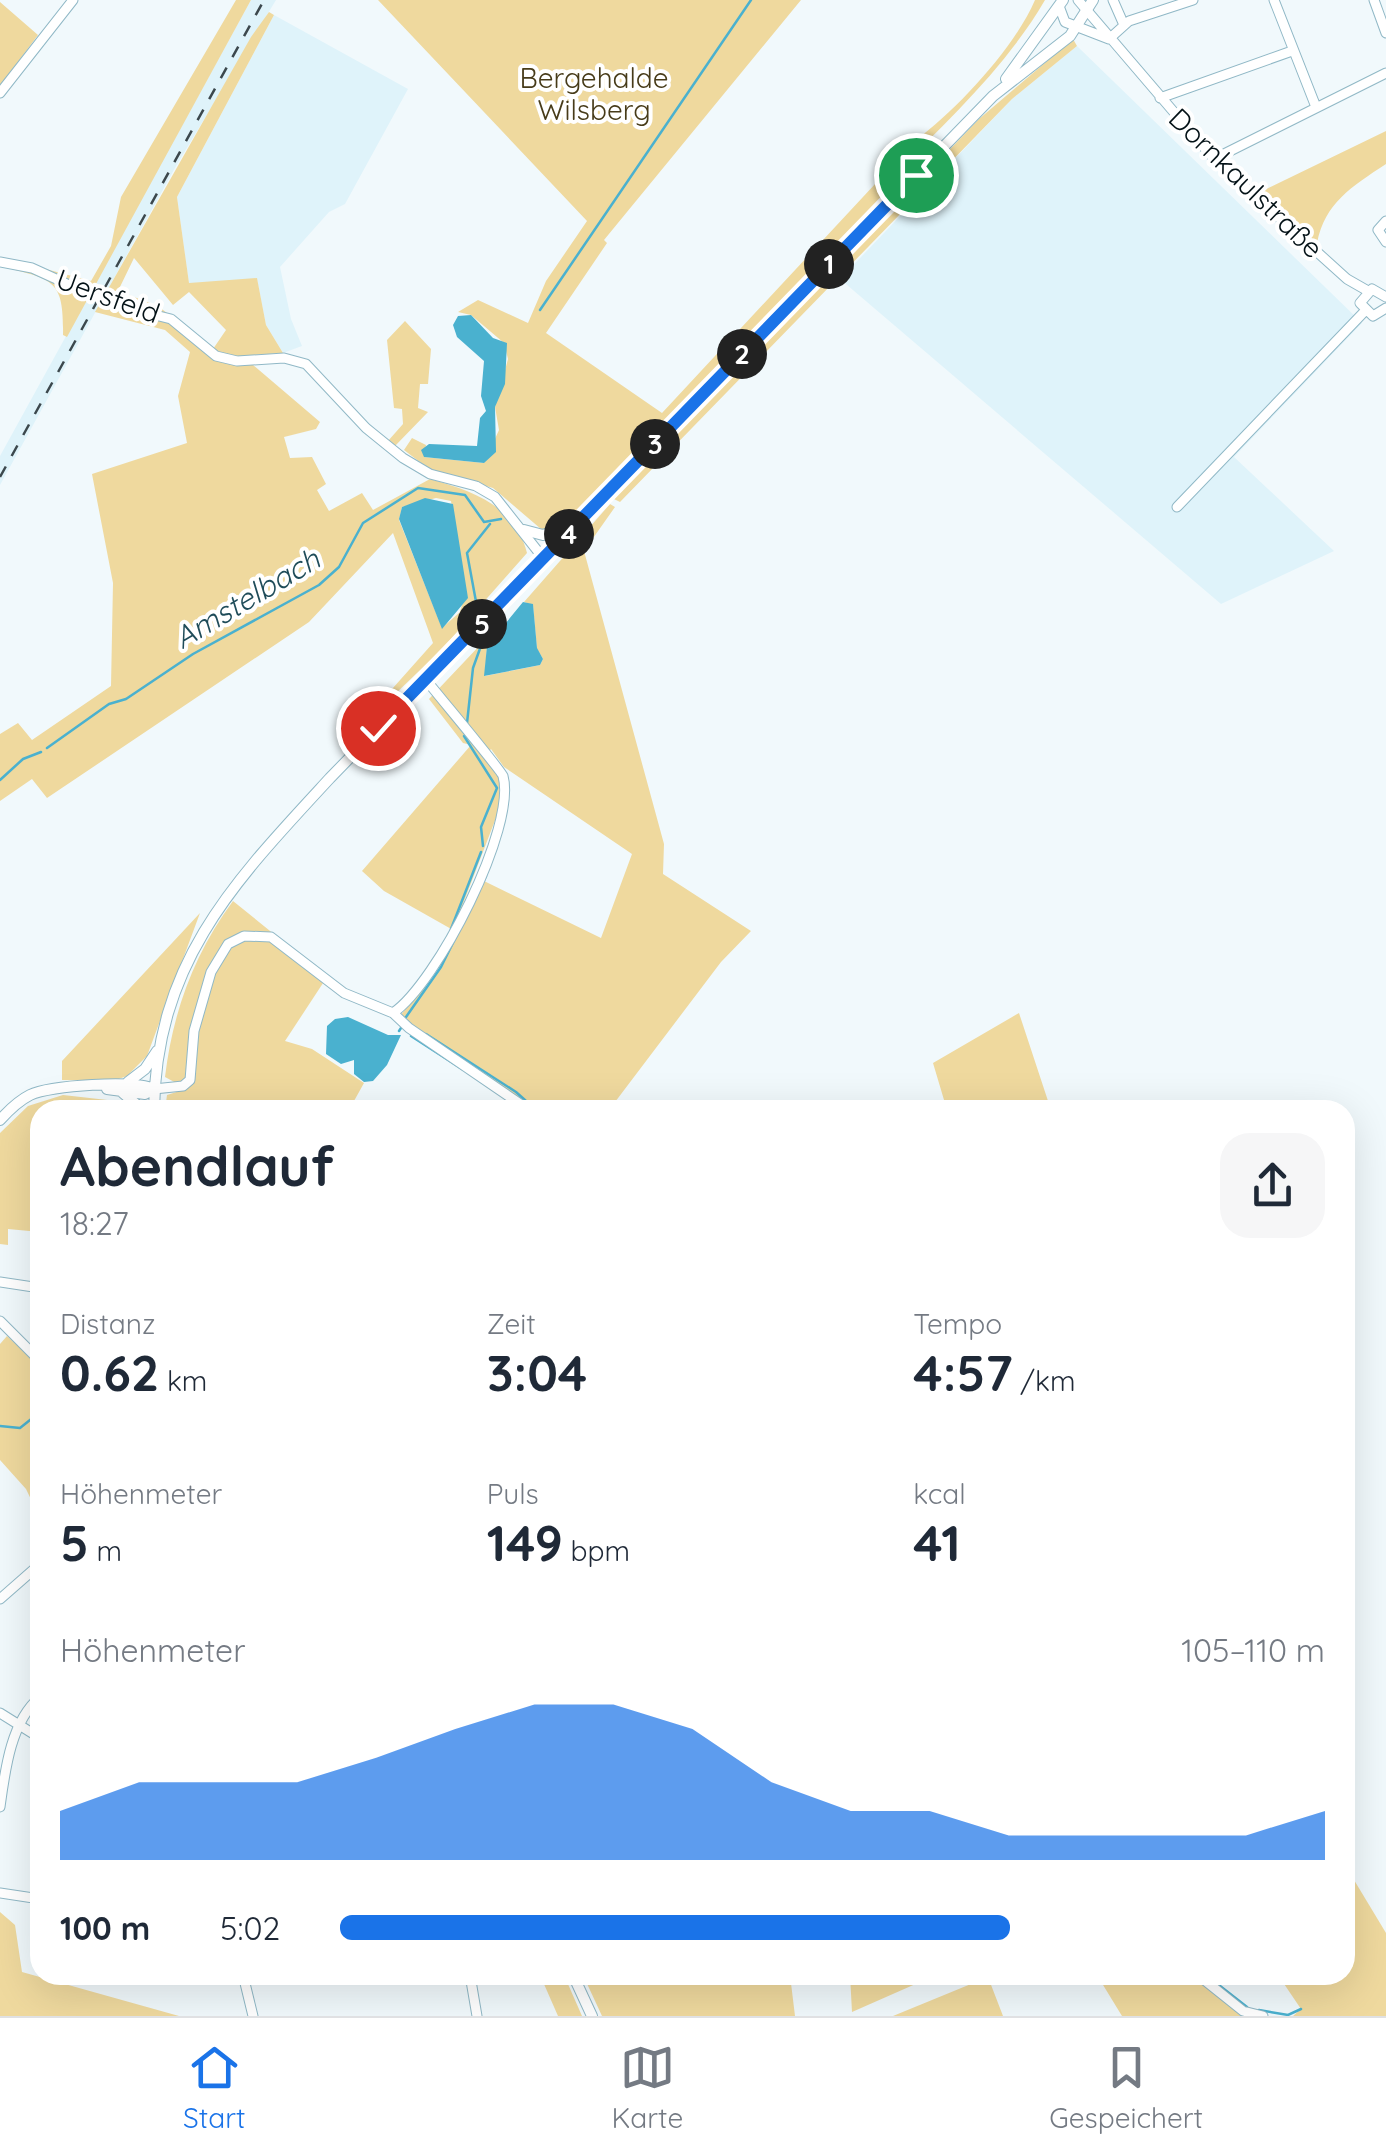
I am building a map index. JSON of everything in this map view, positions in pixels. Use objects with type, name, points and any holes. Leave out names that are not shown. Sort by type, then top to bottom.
[{"type":"main road","points":[[993,96],[1061,3]]},
{"type":"main road","points":[[154,1100],[160,1046],[188,956],[234,883],[993,96],[1078,28],[1091,4]]},
{"type":"main road","points":[[524,530],[543,535],[580,522]]},
{"type":"main road","points":[[123,1089],[146,1069],[160,1046]]},
{"type":"main road","points":[[0,1120],[17,1104],[42,1091],[154,1088]]},
{"type":"main road","points":[[123,1089],[133,1100]]},
{"type":"main road","points":[[578,1985],[592,2016]]},
{"type":"street","points":[[0,93],[73,0]]},
{"type":"street","name":"Dornkaulstraße","points":[[1078,0],[1091,4],[1108,39],[1214,159],[1347,279],[1368,291],[1385,294]]},
{"type":"street","points":[[1112,0],[1124,25]]},
{"type":"street","points":[[1108,39],[1124,25],[1193,0]]},
{"type":"street","points":[[1274,0],[1316,107]]},
{"type":"street","points":[[1374,0],[1386,34]]},
{"type":"street","name":"Dornkaulstraße","points":[[1061,3],[1066,22],[1108,39]]},
{"type":"street","points":[[1160,98],[1292,51]]},
{"type":"street","points":[[1214,159],[1386,74]]},
{"type":"street","points":[[1386,221],[1378,230],[1386,242]]},
{"type":"street","name":"Uersfeld","points":[[0,262],[32,268],[112,304],[171,320],[222,358],[284,358],[306,364],[394,452],[430,474],[483,489],[507,508],[544,560]]},
{"type":"street","name":"Dornkaulstraße","points":[[1347,279],[1362,307]]},
{"type":"street","points":[[1177,507],[1362,307],[1368,291]]},
{"type":"street","points":[[1362,307],[1383,314]]},
{"type":"street","points":[[393,1012],[418,990],[446,949],[472,898],[505,801],[501,769],[472,741],[427,682]]},
{"type":"street","points":[[154,1088],[183,1086],[190,1080],[199,1010],[216,961],[234,940],[255,934],[271,936],[344,993],[393,1012],[417,1034],[513,1100]]},
{"type":"street","points":[[0,1282],[30,1286]]},
{"type":"street","points":[[0,1321],[30,1351]]},
{"type":"street","points":[[0,1338],[9,1330]]},
{"type":"street","points":[[0,1598],[30,1572]]},
{"type":"street","points":[[0,1807],[18,1724],[30,1705]]},
{"type":"street","points":[[0,1713],[30,1732]]},
{"type":"street","points":[[0,1893],[30,1898]]},
{"type":"street","points":[[245,1985],[253,2016]]},
{"type":"street","points":[[472,1985],[477,2016]]},
{"type":"street","points":[[1210,1985],[1242,2012],[1263,2016]]},
{"type":"shaded area","points":[[251,0],[276,0],[176,166],[0,485],[0,456]]},
{"type":"shaded area","points":[[274,15],[408,89],[345,204],[329,212],[280,267],[291,319],[302,346],[283,353],[266,325],[257,279],[189,284],[177,197]]},
{"type":"shaded area","points":[[1077,46],[1362,323],[1234,457],[1334,551],[1221,604],[840,279],[1012,99]]},
{"type":"green space","points":[[236,0],[251,0],[67,337],[63,335],[61,302],[52,284],[0,266],[0,257],[91,281],[111,246],[121,197]]},
{"type":"green space","name":"Bergehalde Wilsberg","points":[[378,0],[801,0],[604,240],[607,243],[546,333],[662,413],[916,140],[983,76],[1014,37],[1035,0],[1045,0],[1013,48],[895,174],[899,179],[573,516],[554,529],[541,529],[493,488],[429,469],[404,450],[412,438],[426,445],[424,457],[484,463],[499,430],[495,407],[508,359],[504,343],[471,315],[458,312],[478,300],[528,323],[546,281],[587,221]]},
{"type":"green space","points":[[0,2],[38,35],[0,86]]},
{"type":"green space","points":[[269,12],[274,15],[177,197],[189,283],[257,278],[266,325],[283,353],[253,355],[253,365],[320,422],[316,429],[284,437],[290,458],[312,457],[326,484],[317,490],[329,511],[362,493],[373,510],[430,479],[476,495],[502,512],[513,523],[527,553],[442,649],[344,743],[433,643],[393,533],[309,622],[47,798],[32,779],[0,801],[0,734],[18,723],[32,740],[111,686],[113,583],[92,474],[187,443],[178,396],[190,352],[165,330],[95,312],[251,37]],"holes":[[[134,258],[173,305],[189,292],[226,330],[213,349],[158,306],[118,291]],[[436,498],[451,501],[465,594],[460,612],[442,628],[399,520],[402,507]]]},
{"type":"green space","points":[[1073,39],[1077,46],[1012,99],[620,502],[614,499],[979,119]]},
{"type":"green space","points":[[1386,131],[1386,164],[1333,206],[1317,243],[1258,193]]},
{"type":"green space","points":[[405,321],[431,349],[428,384],[420,384],[418,408],[428,412],[395,446],[388,441],[403,424],[402,409],[394,408],[387,340]]},
{"type":"green space","points":[[610,504],[615,507],[584,551],[664,844],[663,874],[751,931],[721,962],[617,1100],[511,1100],[397,1019],[435,976],[484,881],[601,938],[632,854],[504,767],[491,749],[485,757],[499,777],[499,810],[453,930],[384,891],[362,871],[471,745],[463,743],[429,699],[482,643],[487,646],[485,676],[540,665],[543,659],[537,649],[533,605],[524,602]]},
{"type":"green space","points":[[233,901],[327,977],[285,1041],[312,1049],[364,1083],[355,1100],[166,1100],[167,1095],[186,1089],[185,1081],[178,1084],[165,1077],[174,1029],[187,984]]},
{"type":"green space","points":[[200,913],[147,1056],[127,1076],[113,1081],[62,1080],[62,1061]]},
{"type":"green space","points":[[1019,1013],[1048,1100],[944,1100],[933,1063]]},
{"type":"green space","points":[[63,1095],[107,1100],[47,1100]]},
{"type":"green space","points":[[28,1106],[30,1231],[8,1229],[8,1245],[0,1244],[0,1133]]},
{"type":"green space","points":[[7,1336],[30,1357],[30,1497],[0,1460],[0,1344]]},
{"type":"green space","points":[[1355,1882],[1386,1933],[1386,2016],[1293,2016],[1301,2009],[1285,1985],[1355,1985]]},
{"type":"green space","points":[[0,1912],[15,1925],[22,1972],[30,1974],[30,1985],[68,1985],[179,2016],[0,2016]]},
{"type":"green space","points":[[544,1985],[568,1985],[582,2016],[558,2016]]},
{"type":"green space","points":[[588,1985],[791,1985],[795,2016],[602,2016]]},
{"type":"green space","points":[[851,1985],[913,1985],[852,2012]]},
{"type":"green space","points":[[969,1985],[991,1985],[1003,2016],[893,2016]]},
{"type":"green space","points":[[1103,1985],[1214,1985],[1245,2016],[1122,2016]]},
{"type":"water","points":[[471,315],[493,338],[507,343],[505,384],[495,407],[496,452],[484,463],[424,457],[421,450],[429,444],[477,446],[480,418],[486,411],[481,396],[484,361],[457,337],[453,325],[458,316]]},
{"type":"water","points":[[425,498],[453,504],[468,598],[442,629],[399,519],[402,507]]},
{"type":"water","points":[[523,602],[533,604],[537,648],[543,659],[540,665],[484,676],[487,646]]},
{"type":"water","points":[[348,1017],[388,1035],[401,1035],[387,1065],[373,1081],[364,1082],[354,1074],[354,1060],[341,1064],[326,1054],[327,1026],[335,1019]]},
{"type":"waterway","name":"Amstelbach","points":[[540,310],[751,0]]},
{"type":"waterway","name":"Amstelbach","points":[[47,748],[109,704],[126,699],[193,654],[319,585],[339,567],[363,523],[418,488],[465,495],[484,522],[501,519]]},
{"type":"waterway","points":[[477,607],[467,553],[490,524]]},
{"type":"waterway","points":[[467,723],[473,668],[482,643]]},
{"type":"waterway","points":[[464,736],[497,788],[481,827],[483,846]]},
{"type":"waterway","name":"Amstelbach","points":[[0,780],[23,759],[41,752]]},
{"type":"waterway","points":[[451,929],[481,852]]},
{"type":"waterway","points":[[406,1017],[441,967],[486,876]]},
{"type":"waterway","points":[[426,1034],[525,1100]]},
{"type":"waterway","points":[[411,1036],[462,1069]]},
{"type":"waterway","points":[[0,1426],[20,1428],[30,1420]]},
{"type":"waterway","points":[[1219,1985],[1247,2007]]},
{"type":"waterway","points":[[1259,2010],[1288,2015],[1301,2009]]},
{"type":"railway","points":[[0,477],[264,0]]},
{"type":"route","points":[[378,728],[427,682],[916,175]]}]
